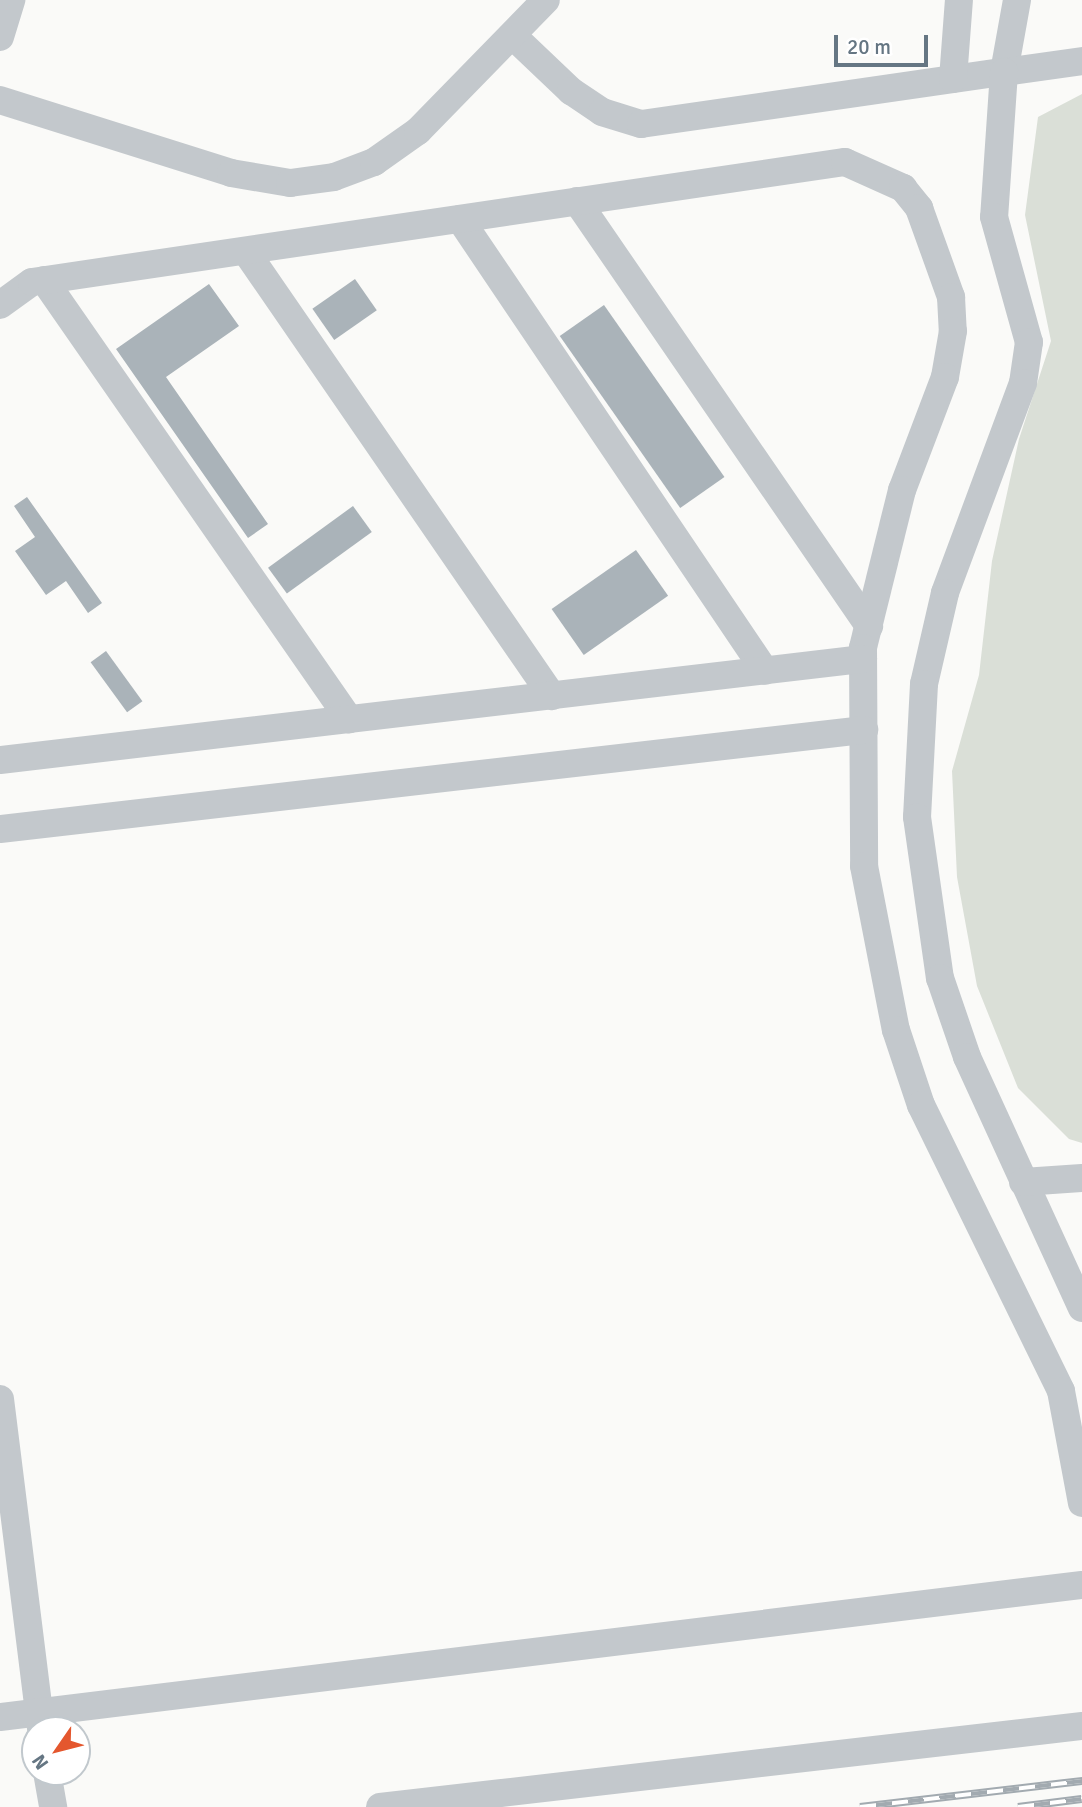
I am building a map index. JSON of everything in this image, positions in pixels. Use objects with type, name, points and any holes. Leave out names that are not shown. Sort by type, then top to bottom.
[{"type":"street","points":[[0,37],[11,0]]},
{"type":"street","points":[[0,100],[231,173],[290,183],[334,177],[373,162],[418,131],[514,37],[546,0]]},
{"type":"street","points":[[953,79],[959,0]]},
{"type":"street","points":[[1017,0],[1004,72],[994,217],[1029,342],[1023,383],[945,593],[924,684],[916,817],[940,978],[1023,1182],[1082,1308]]},
{"type":"street","points":[[514,37],[581,98],[641,124],[1082,61]]},
{"type":"street","points":[[0,305],[44,280],[247,253],[845,162],[903,188],[919,208],[951,297],[953,331],[946,377],[902,490],[863,659],[864,866],[896,1030],[922,1105],[1061,1391],[1082,1503]]},
{"type":"street","points":[[578,201],[869,626]]},
{"type":"street","points":[[460,219],[765,671]]},
{"type":"street","points":[[247,253],[552,696]]},
{"type":"street","points":[[44,280],[349,719]]},
{"type":"street","points":[[0,760],[863,659]]},
{"type":"street","points":[[0,829],[864,730]]},
{"type":"street","points":[[1023,1182],[1082,1178]]},
{"type":"street","points":[[0,1399],[38,1716]]},
{"type":"street","points":[[77,1716],[1082,1585]]},
{"type":"street","points":[[0,1717],[21,1719]]},
{"type":"street","points":[[380,1807],[1082,1726]]},
{"type":"street","points":[[49,1786],[53,1807]]},
{"type":"shaded area","points":[[1082,94],[1082,1143],[1069,1139],[1018,1088],[977,986],[957,877],[952,771],[979,675],[992,561],[1019,439],[1051,341],[1025,215],[1038,117]]},
{"type":"building","points":[[355,279],[377,310],[334,340],[312,309]]},
{"type":"building","points":[[209,284],[239,326],[166,377],[268,524],[248,538],[116,349]]},
{"type":"building","points":[[604,305],[724,477],[680,508],[560,336]]},
{"type":"building","points":[[27,497],[102,603],[88,613],[66,581],[46,595],[15,551],[35,537],[14,506]]},
{"type":"building","points":[[353,506],[372,532],[287,594],[268,568]]},
{"type":"building","points":[[636,550],[668,596],[584,655],[552,609]]},
{"type":"building","points":[[106,651],[142,701],[127,712],[91,662]]},
{"type":"railway","points":[[860,1807],[1082,1781]]},
{"type":"railway","points":[[1018,1807],[1082,1799]]}]
